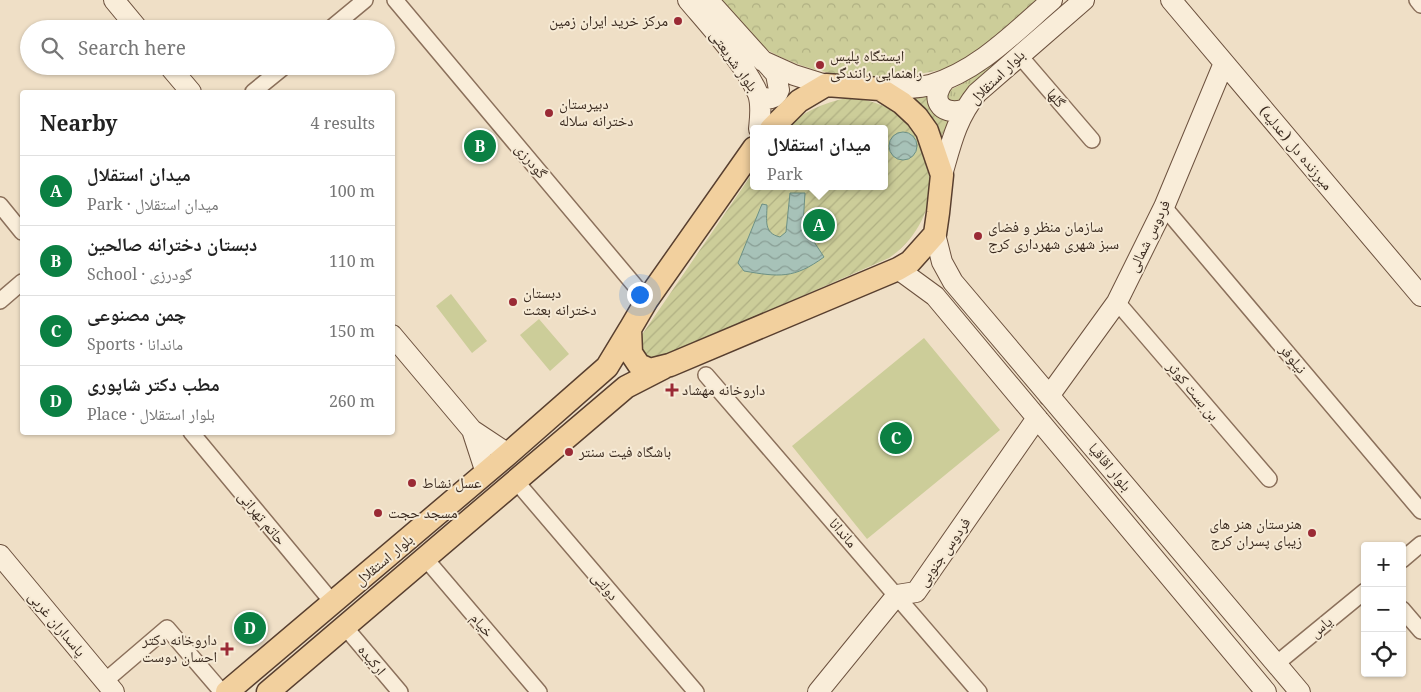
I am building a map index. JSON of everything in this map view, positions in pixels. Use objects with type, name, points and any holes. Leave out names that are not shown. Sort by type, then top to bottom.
[{"type":"main road","points":[[114,0],[131,20]]},
{"type":"main road","name":"بلوار شریعتی","points":[[688,0],[728,48],[759,96],[761,115],[760,125]]},
{"type":"main road","name":"بلوار شریعتی","points":[[708,0],[739,37],[767,64],[826,85]]},
{"type":"main road","name":"بلوار استقلال","points":[[880,89],[915,88],[945,80],[961,73],[982,60],[1052,0]]},
{"type":"main road","name":"بلوار استقلال","points":[[942,175],[963,110],[977,93],[1084,0]]},
{"type":"main road","name":"میرزنده دل (عدلیه)","points":[[1171,0],[1421,296]]},
{"type":"main road","name":"فردوس شمالی","points":[[1049,396],[1118,302],[1164,207],[1224,63]]},
{"type":"main road","points":[[759,96],[769,99],[778,94],[780,90],[776,74],[767,64]]},
{"type":"main road","points":[[177,75],[189,90]]},
{"type":"main road","points":[[945,80],[938,88],[937,99],[942,108],[953,113],[963,110]]},
{"type":"main road","points":[[630,329],[631,352],[639,365],[650,370],[670,365],[898,268],[910,262],[935,234],[942,175],[927,131],[902,103],[880,89],[826,85],[799,101],[775,125]]},
{"type":"main road","name":"بلوار استقلال","points":[[227,692],[486,473],[607,366],[647,300],[750,154]]},
{"type":"main road","name":"بلوار اقاقیا","points":[[935,234],[942,262],[953,282],[1300,692]]},
{"type":"main road","name":"بلوار اقاقیا","points":[[898,268],[935,296],[1266,692]]},
{"type":"main road","points":[[395,339],[472,430],[508,454]]},
{"type":"main road","name":"بلوار استقلال","points":[[268,692],[626,387],[670,365]]},
{"type":"main road","name":"فردوس جنوبی","points":[[897,595],[916,592],[1037,418]]},
{"type":"main road","points":[[472,430],[486,473]]},
{"type":"main road","name":"پاسداران غربی","points":[[0,555],[110,686]]},
{"type":"main road","points":[[818,692],[897,595]]},
{"type":"street","points":[[341,20],[365,0]]},
{"type":"street","name":"گودرزی","points":[[396,0],[647,300]]},
{"type":"street","points":[[1416,0],[1421,5]]},
{"type":"street","name":"گلها","points":[[1019,55],[1092,140]]},
{"type":"street","points":[[255,90],[273,75]]},
{"type":"street","points":[[0,205],[20,230]]},
{"type":"street","name":"نیلوفر","points":[[1164,207],[1421,511]]},
{"type":"street","points":[[0,301],[20,284]]},
{"type":"street","name":"بن بست کوثر","points":[[1118,302],[1269,479]]},
{"type":"street","name":"ماندانا","points":[[706,375],[979,692]]},
{"type":"street","name":"حاتم تهرانی","points":[[193,435],[333,603]]},
{"type":"street","name":"دولتی","points":[[515,480],[696,692]]},
{"type":"street","points":[[1406,557],[1421,544]]},
{"type":"street","name":"خیام","points":[[425,558],[539,692]]},
{"type":"street","name":"یاس","points":[[1276,664],[1361,594]]},
{"type":"street","points":[[1406,614],[1421,631]]},
{"type":"street","points":[[110,686],[167,628],[222,692]]},
{"type":"street","name":"ارکیده","points":[[345,628],[400,692]]},
{"type":"green space","points":[[722,0],[1040,0],[991,43],[957,66],[910,75],[870,77],[849,76],[808,68],[771,52],[750,36]]},
{"type":"green space","points":[[994,59],[997,64],[958,105],[950,107],[944,93],[962,84]]},
{"type":"green space","points":[[930,93],[951,117],[940,139],[909,101]]},
{"type":"green space","points":[[847,98],[878,104],[902,117],[919,137],[929,160],[931,186],[925,212],[911,237],[889,258],[674,352],[644,362],[639,339],[750,177],[750,190],[888,190],[888,125],[790,125],[813,109]]},
{"type":"green space","points":[[451,294],[487,341],[472,353],[436,306]]},
{"type":"green space","points":[[539,319],[569,354],[550,371],[520,335]]},
{"type":"green space","points":[[924,338],[1000,430],[867,539],[792,446]]},
{"type":"water","points":[[903,132],[913,136],[917,146],[913,156],[903,160],[893,156],[889,146],[893,136]]},
{"type":"water","points":[[790,193],[805,193],[803,225],[824,257],[795,273],[777,275],[744,271],[738,263],[762,204],[767,205],[768,229],[780,237],[786,232]]},
{"type":"place","name":"مرکز خرید ایران زمین","points":[[678,21]]},
{"type":"place","name":"ایستگاه پلیس راهنمایی رانندگی","points":[[820,65]]},
{"type":"place","name":"دبیرستان دخترانه سلاله","points":[[549,113]]},
{"type":"place","name":"دبستان دخترانه صالحین","points":[[480,146]]},
{"type":"place","name":"میدان استقلال","points":[[819,225]]},
{"type":"place","name":"سازمان منظر و فضای سبز شهری شهرداری کرج","points":[[978,236]]},
{"type":"place","name":"دبستان دخترانه بعثت","points":[[513,302]]},
{"type":"place","name":"داروخانه مهشاد","points":[[672,390]]},
{"type":"place","name":"چمن مصنوعی","points":[[896,438]]},
{"type":"place","name":"باشگاه فیت سنتر","points":[[569,452]]},
{"type":"place","name":"عسل نشاط","points":[[412,483]]},
{"type":"place","name":"مسجد حجت","points":[[378,513]]},
{"type":"place","name":"هنرستان هنر های زیبای پسران کرج","points":[[1312,533]]},
{"type":"place","name":"مطب دکتر شاپوری","points":[[250,628]]},
{"type":"place","name":"داروخانه دکتر احسان دوست","points":[[227,649]]}]
